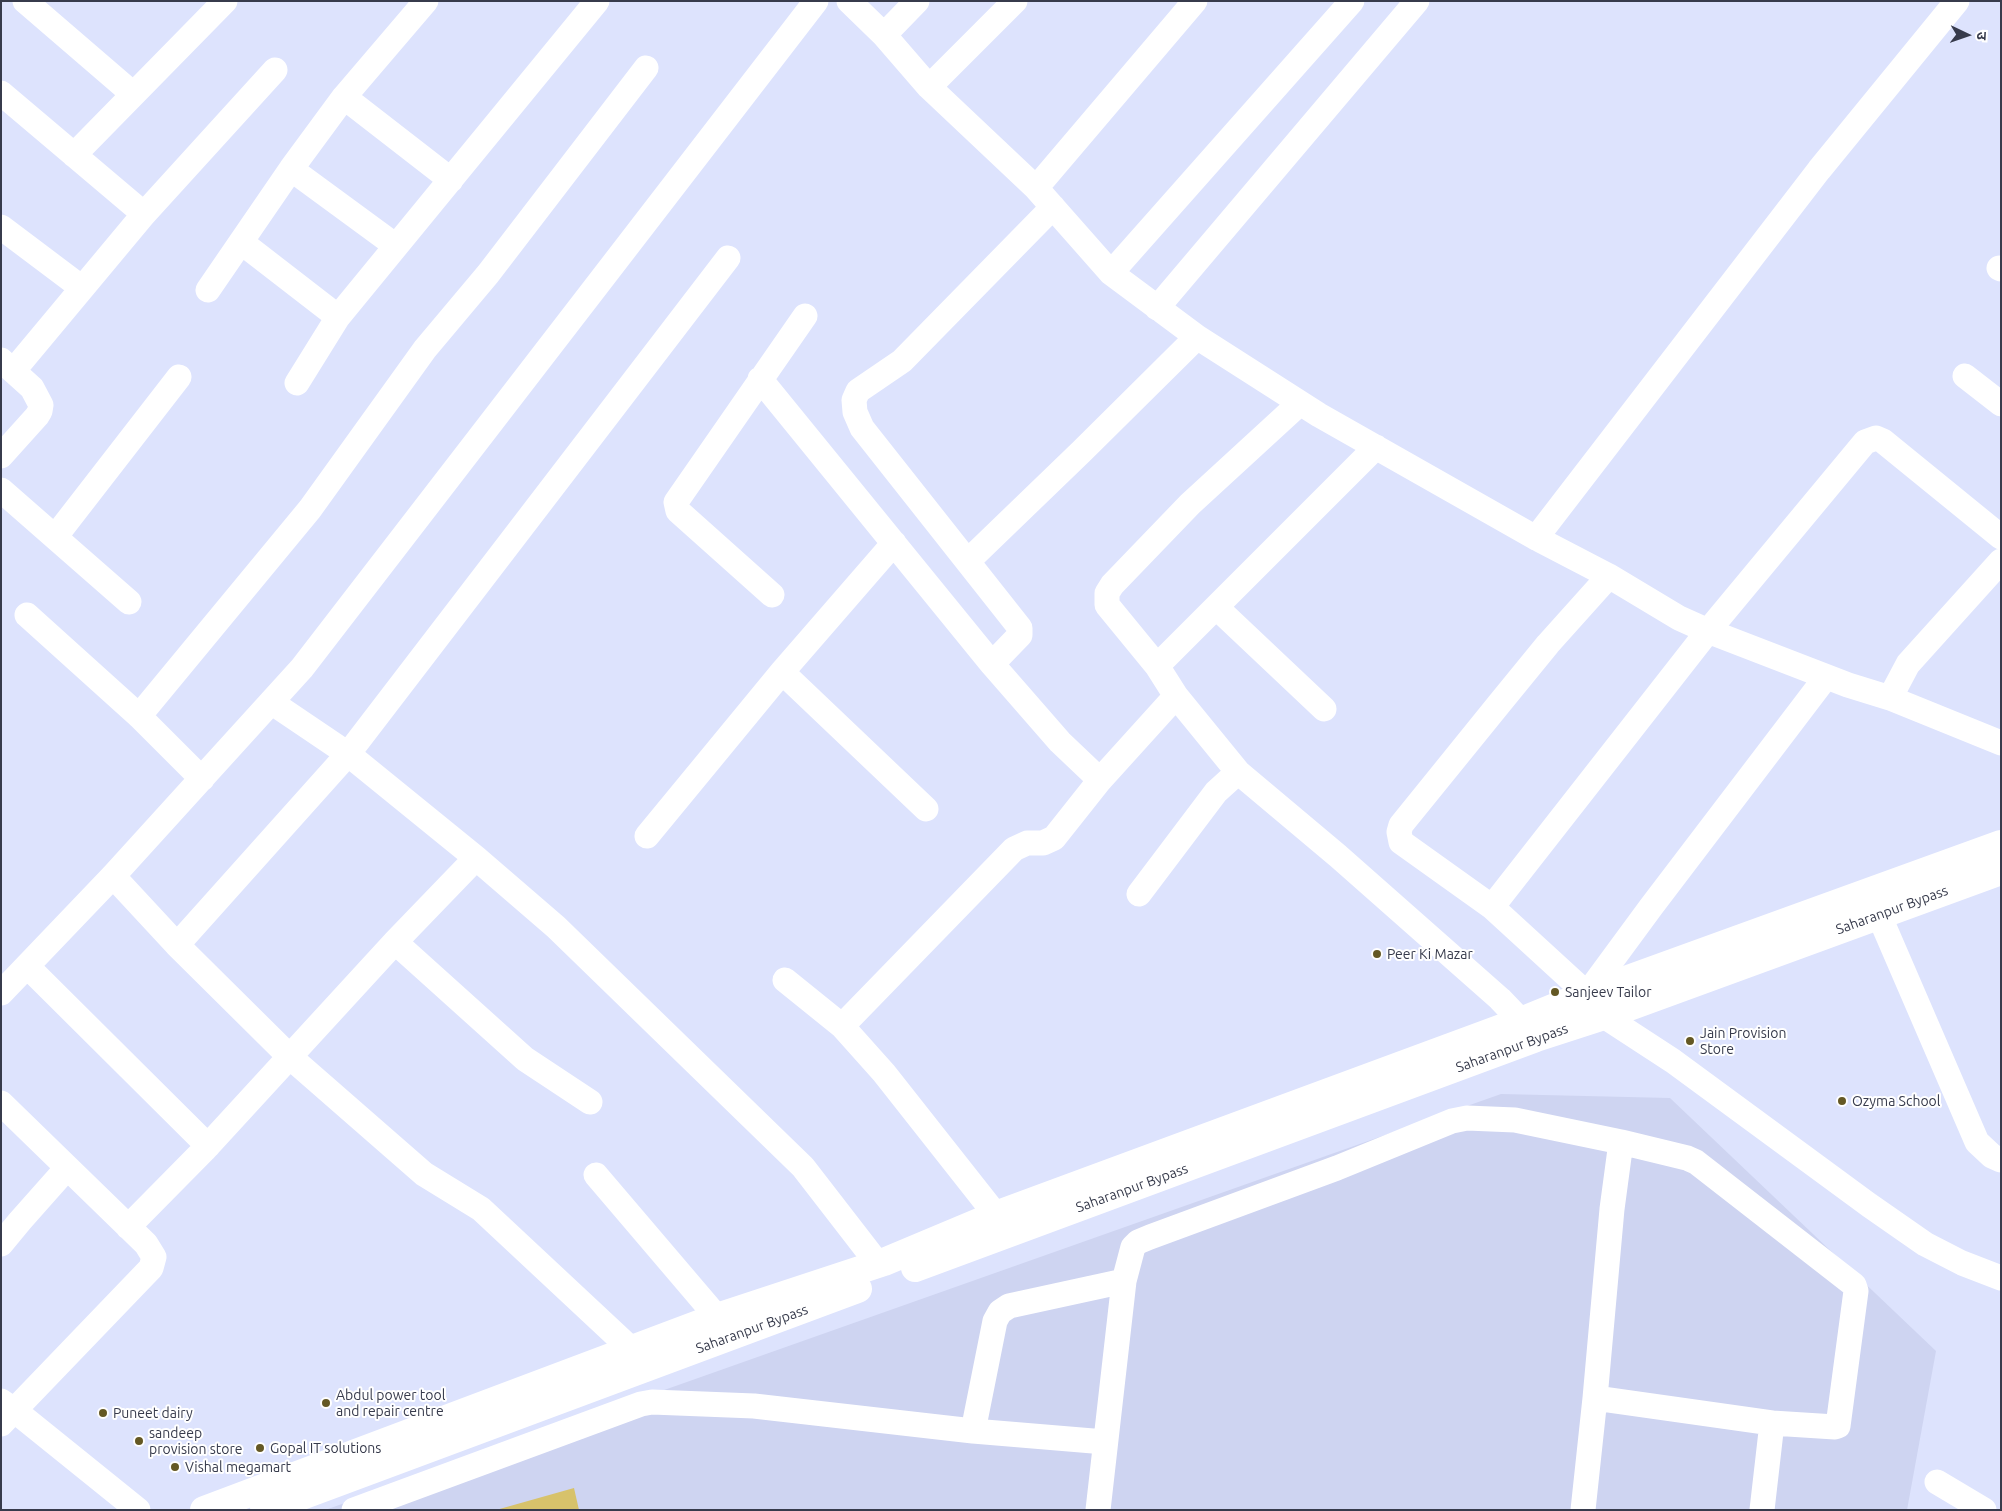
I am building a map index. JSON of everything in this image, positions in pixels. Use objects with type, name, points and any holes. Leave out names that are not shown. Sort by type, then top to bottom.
[{"type":"main road","points":[[204,1510],[717,1317],[878,1264],[996,1215],[1521,1021],[1587,994],[2001,844]]},
{"type":"main road","name":"Saharanpur Bypass","points":[[264,1510],[1518,1044],[1604,1016],[2001,871]]},
{"type":"street","points":[[25,1],[133,94]]},
{"type":"street","points":[[74,154],[225,1]]},
{"type":"street","points":[[208,290],[291,169],[344,98],[426,1]]},
{"type":"street","points":[[297,383],[338,317],[597,1]]},
{"type":"street","points":[[1,993],[113,876],[302,668],[816,1]]},
{"type":"street","points":[[848,1],[884,35],[930,87],[1036,188],[1112,273],[1197,337],[1300,403],[1536,538],[1609,576],[1679,618],[1826,677],[1890,698],[2001,743]]},
{"type":"street","points":[[884,35],[917,1]]},
{"type":"street","points":[[930,87],[1015,1]]},
{"type":"street","points":[[1036,188],[1195,1]]},
{"type":"street","points":[[1112,273],[1352,1]]},
{"type":"street","points":[[1158,308],[1418,1]]},
{"type":"street","points":[[1536,538],[1819,170],[1953,3]]},
{"type":"street","points":[[139,716],[310,509],[425,349],[488,274],[646,68]]},
{"type":"street","points":[[1,456],[37,416],[41,404],[32,388],[7,365],[82,288],[144,214],[275,70]]},
{"type":"street","points":[[1,92],[144,214]]},
{"type":"street","points":[[344,98],[450,180]]},
{"type":"street","points":[[291,169],[396,246]]},
{"type":"street","points":[[992,664],[1020,636],[1021,631],[862,428],[855,412],[854,400],[858,391],[902,361],[1053,207]]},
{"type":"street","points":[[1,227],[82,288]]},
{"type":"street","points":[[241,242],[338,317]]},
{"type":"street","points":[[177,944],[348,754],[728,258]]},
{"type":"street","points":[[772,595],[682,515],[676,506],[676,502],[805,316]]},
{"type":"street","points":[[968,561],[1197,337]]},
{"type":"street","points":[[1966,376],[2001,404]]},
{"type":"street","points":[[55,537],[179,377]]},
{"type":"street","points":[[760,379],[992,664],[1060,742],[1100,780]]},
{"type":"street","points":[[1300,403],[1190,504],[1112,585],[1107,593],[1107,605],[1157,666],[1176,696],[1238,772],[1338,856],[1500,999],[1521,1021]]},
{"type":"street","points":[[1492,907],[1708,631],[1865,442],[1876,438],[1883,441],[2001,537]]},
{"type":"street","points":[[1157,666],[1376,447]]},
{"type":"street","points":[[1,490],[129,602]]},
{"type":"street","points":[[648,836],[782,672],[894,543]]},
{"type":"street","points":[[1890,698],[1908,664],[2001,562]]},
{"type":"street","points":[[1609,576],[1548,644],[1401,826],[1399,832],[1401,842],[1492,907],[1587,994],[1826,677]]},
{"type":"street","points":[[1216,607],[1324,708]]},
{"type":"street","points":[[27,615],[139,716],[202,779]]},
{"type":"street","points":[[782,672],[926,809]]},
{"type":"street","points":[[842,1026],[1014,849],[1027,842],[1043,842],[1054,838],[1100,780],[1176,696]]},
{"type":"street","points":[[271,702],[348,754],[476,858],[556,927],[803,1167],[878,1264]]},
{"type":"street","points":[[1139,894],[1216,792],[1238,772]]},
{"type":"street","points":[[128,1227],[208,1146],[395,942],[476,858]]},
{"type":"street","points":[[113,876],[177,944],[290,1057],[424,1174],[481,1209],[632,1350]]},
{"type":"street","points":[[1879,915],[1977,1142],[1987,1152],[2001,1160]]},
{"type":"street","points":[[395,942],[525,1059],[590,1102]]},
{"type":"street","points":[[27,966],[208,1146]]},
{"type":"street","points":[[785,980],[842,1026],[884,1073],[996,1215]]},
{"type":"street","points":[[1604,1016],[1673,1061],[1837,1182],[1925,1244],[1962,1263],[2001,1278]]},
{"type":"street","points":[[1,1103],[151,1250],[154,1257],[151,1268],[6,1412],[138,1510]]},
{"type":"street","points":[[1098,1510],[1124,1281],[1133,1247],[1138,1242],[1337,1168],[1452,1121],[1467,1118],[1515,1120],[1687,1158],[1696,1162],[1854,1286],[1856,1291],[1838,1426],[1772,1423],[1595,1398]]},
{"type":"street","points":[[1583,1510],[1620,1142]]},
{"type":"street","points":[[1,1244],[67,1168]]},
{"type":"street","points":[[596,1175],[717,1317]]},
{"type":"street","points":[[973,1431],[995,1321],[1000,1312],[1008,1306],[1124,1281]]},
{"type":"street","points":[[354,1510],[641,1404],[652,1402],[754,1406],[973,1431],[1105,1442]]},
{"type":"street","points":[[1762,1510],[1772,1423]]},
{"type":"street","points":[[1937,1482],[1984,1510]]},
{"type":"shaded area","points":[[1501,1094],[1670,1098],[1936,1351],[1907,1510],[325,1510]]},
{"type":"shaded area","points":[[574,1488],[579,1510],[496,1510]]},
{"type":"place","name":"Peer Ki Mazar","points":[[1377,954]]},
{"type":"place","name":"Sanjeev Tailor","points":[[1555,992]]},
{"type":"place","name":"Jain Provision Store","points":[[1690,1041]]},
{"type":"place","name":"Ozyma School","points":[[1842,1101]]},
{"type":"place","name":"Abdul power tool and repair centre","points":[[326,1403]]},
{"type":"place","name":"Puneet dairy","points":[[103,1413]]},
{"type":"place","name":"sandeep provision store","points":[[139,1441]]},
{"type":"place","name":"Gopal IT solutions","points":[[260,1448]]},
{"type":"place","name":"Vishal megamart","points":[[175,1467]]}]
